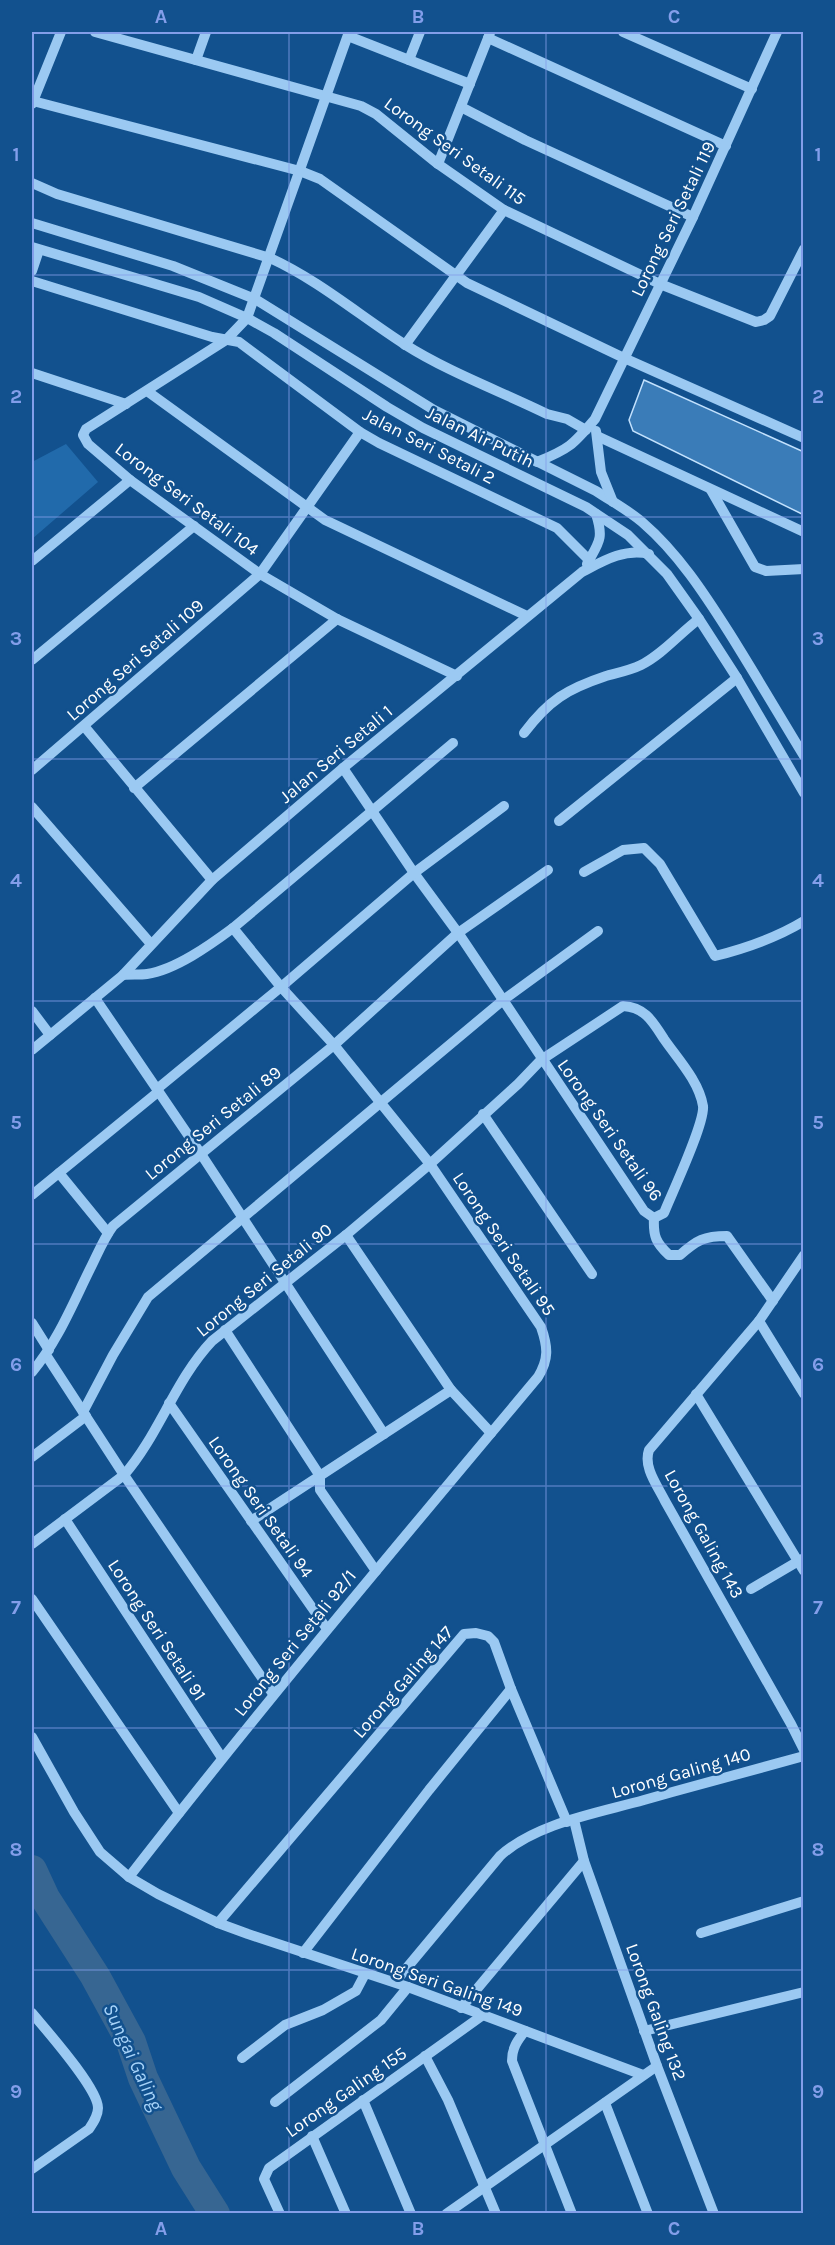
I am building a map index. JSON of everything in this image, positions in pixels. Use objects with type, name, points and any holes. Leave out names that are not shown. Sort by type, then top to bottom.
[{"type":"street","points":[[61,32],[33,99],[300,171],[320,179],[336,188],[456,276],[624,358],[804,438]]},
{"type":"street","name":"Lorong Seri Setali 115","points":[[95,32],[361,106],[376,114],[438,164],[504,210],[660,284],[756,322],[770,316],[804,249]]},
{"type":"street","points":[[196,60],[206,32]]},
{"type":"street","points":[[409,60],[420,32]]},
{"type":"street","points":[[623,32],[752,89]]},
{"type":"street","name":"Lorong Seri Setali 119","points":[[537,462],[566,450],[576,442],[595,419],[693,217],[777,32]]},
{"type":"street","points":[[247,318],[348,34],[470,84]]},
{"type":"street","points":[[438,164],[489,35],[726,146]]},
{"type":"street","points":[[460,107],[525,140],[693,217]]},
{"type":"street","points":[[32,183],[57,194],[270,258],[297,270],[405,345],[430,359],[547,414],[567,419],[586,430]]},
{"type":"street","points":[[405,345],[504,210]]},
{"type":"street","name":"Jalan Air Putih","points":[[32,223],[173,266],[255,299],[434,410],[613,502],[640,520],[663,542],[697,584],[752,669],[804,756]]},
{"type":"street","points":[[32,271],[35,248]]},
{"type":"street","name":"Jalan Air Putih","points":[[35,248],[199,297],[247,318],[423,428],[597,514],[628,535],[667,574],[699,618],[804,793]]},
{"type":"street","name":"Jalan Seri Setali 2","points":[[32,281],[212,338],[239,342],[360,432],[557,528],[589,560]]},
{"type":"street","name":"Lorong Seri Setali 104","points":[[247,318],[226,340],[86,429],[83,435],[88,444],[130,480],[260,574],[337,619],[457,676]]},
{"type":"street","points":[[32,373],[126,404]]},
{"type":"street","points":[[147,391],[308,508],[338,527],[527,616]]},
{"type":"street","points":[[595,419],[602,472],[613,502]]},
{"type":"street","name":"Lorong Seri Setali 109","points":[[32,770],[260,574],[360,432]]},
{"type":"street","points":[[597,436],[804,532]]},
{"type":"street","points":[[32,561],[130,480]]},
{"type":"street","points":[[711,489],[755,567],[766,571],[804,569]]},
{"type":"street","name":"Jalan Seri Setali 1","points":[[582,572],[601,540],[602,532],[597,514]]},
{"type":"street","points":[[32,660],[194,526]]},
{"type":"street","name":"Jalan Seri Setali 1","points":[[32,1050],[123,975],[212,880],[527,616],[582,572],[627,553],[638,551],[649,554]]},
{"type":"street","points":[[524,733],[554,699],[586,683],[641,665],[699,618]]},
{"type":"street","points":[[134,788],[337,619]]},
{"type":"street","points":[[559,821],[737,678]]},
{"type":"street","points":[[84,726],[212,880]]},
{"type":"street","points":[[123,975],[148,974],[168,967],[211,944],[453,743]]},
{"type":"street","name":"Lorong Seri Setali 96","points":[[343,768],[458,933],[541,1060],[645,1211],[654,1218]]},
{"type":"street","points":[[32,1195],[282,987],[414,873],[504,806]]},
{"type":"street","points":[[32,807],[151,944]]},
{"type":"street","points":[[584,872],[623,849],[644,848],[660,864],[715,956],[782,934],[804,921]]},
{"type":"street","name":"Lorong Seri Setali 89","points":[[32,1372],[47,1353],[108,1233],[334,1045],[458,933],[548,870]]},
{"type":"street","name":"Lorong Seri Setali 95","points":[[233,928],[334,1045],[430,1164],[541,1327],[548,1355],[545,1366],[491,1433]]},
{"type":"street","points":[[32,1457],[84,1414],[113,1355],[148,1297],[502,1001],[598,931]]},
{"type":"street","points":[[95,999],[201,1154],[384,1434]]},
{"type":"street","name":"Lorong Seri Setali 90","points":[[32,1544],[124,1475],[133,1465],[204,1349],[430,1164],[541,1060],[623,1006],[633,1006],[649,1017],[696,1086],[703,1104],[701,1121],[664,1213],[654,1218]]},
{"type":"street","points":[[32,1011],[50,1035]]},
{"type":"street","points":[[483,1114],[592,1274]]},
{"type":"street","points":[[59,1173],[108,1233]]},
{"type":"street","points":[[654,1218],[653,1233],[657,1244],[669,1255],[680,1255],[696,1241],[710,1236],[727,1236],[773,1301]]},
{"type":"street","points":[[346,1235],[451,1390],[491,1433]]},
{"type":"street","name":"Lorong Galing 143","points":[[804,1255],[759,1321],[649,1450],[646,1458],[665,1501],[804,1750]]},
{"type":"street","points":[[759,1321],[804,1394]]},
{"type":"street","points":[[32,1323],[47,1353],[84,1414],[273,1694]]},
{"type":"street","points":[[225,1330],[320,1476],[320,1490],[376,1571]]},
{"type":"street","points":[[251,1521],[451,1390]]},
{"type":"street","points":[[696,1394],[802,1564],[751,1589]]},
{"type":"street","name":"Lorong Seri Setali 94","points":[[169,1403],[327,1629]]},
{"type":"street","name":"Lorong Seri Setali 92/1","points":[[129,1877],[273,1694],[491,1433]]},
{"type":"street","name":"Lorong Seri Setali 91","points":[[65,1520],[222,1758]]},
{"type":"street","points":[[32,1599],[179,1813]]},
{"type":"street","name":"Lorong Galing 147","points":[[219,1923],[465,1634],[476,1633],[488,1636],[494,1642],[511,1689],[571,1821]]},
{"type":"street","points":[[303,1953],[429,1790],[511,1689]]},
{"type":"street","name":"Lorong Seri Galing 149","points":[[32,1737],[90,1838],[114,1865],[158,1894],[219,1923],[365,1974],[395,1982],[643,2075]]},
{"type":"street","name":"Lorong Galing 140","points":[[395,1982],[513,1844],[571,1821],[804,1756]]},
{"type":"street","name":"Lorong Galing 132","points":[[571,1821],[644,2031],[714,2214]]},
{"type":"street","points":[[461,2008],[584,1861]]},
{"type":"street","points":[[701,1933],[804,1901]]},
{"type":"street","points":[[242,2058],[285,2025],[322,2010],[356,1991],[365,1974]]},
{"type":"street","points":[[275,2102],[381,2020],[408,1987]]},
{"type":"street","points":[[644,2031],[804,1992]]},
{"type":"street","points":[[32,2013],[83,2076],[98,2106],[96,2119],[89,2129],[32,2169]]},
{"type":"street","name":"Lorong Galing 155","points":[[280,2214],[264,2179],[266,2173],[277,2161],[483,2015]]},
{"type":"street","points":[[525,2031],[514,2044],[512,2061],[572,2214]]},
{"type":"street","points":[[425,2056],[448,2100],[496,2214]]},
{"type":"street","points":[[446,2214],[657,2066]]},
{"type":"street","points":[[363,2100],[411,2214]]},
{"type":"street","points":[[604,2103],[648,2214]]},
{"type":"street","points":[[312,2136],[346,2214]]},
{"type":"shaded area","points":[[66,444],[98,482],[32,539],[32,462]]},
{"type":"shaded area","points":[[186,2168],[226,2213],[203,2213]]},
{"type":"building","points":[[644,380],[804,452],[804,515],[633,431],[629,420]]},
{"type":"waterway","name":"Sungai Galing","points":[[32,1870],[45,1898],[95,1976],[131,2042],[143,2078],[186,2168],[215,2214]]}]
